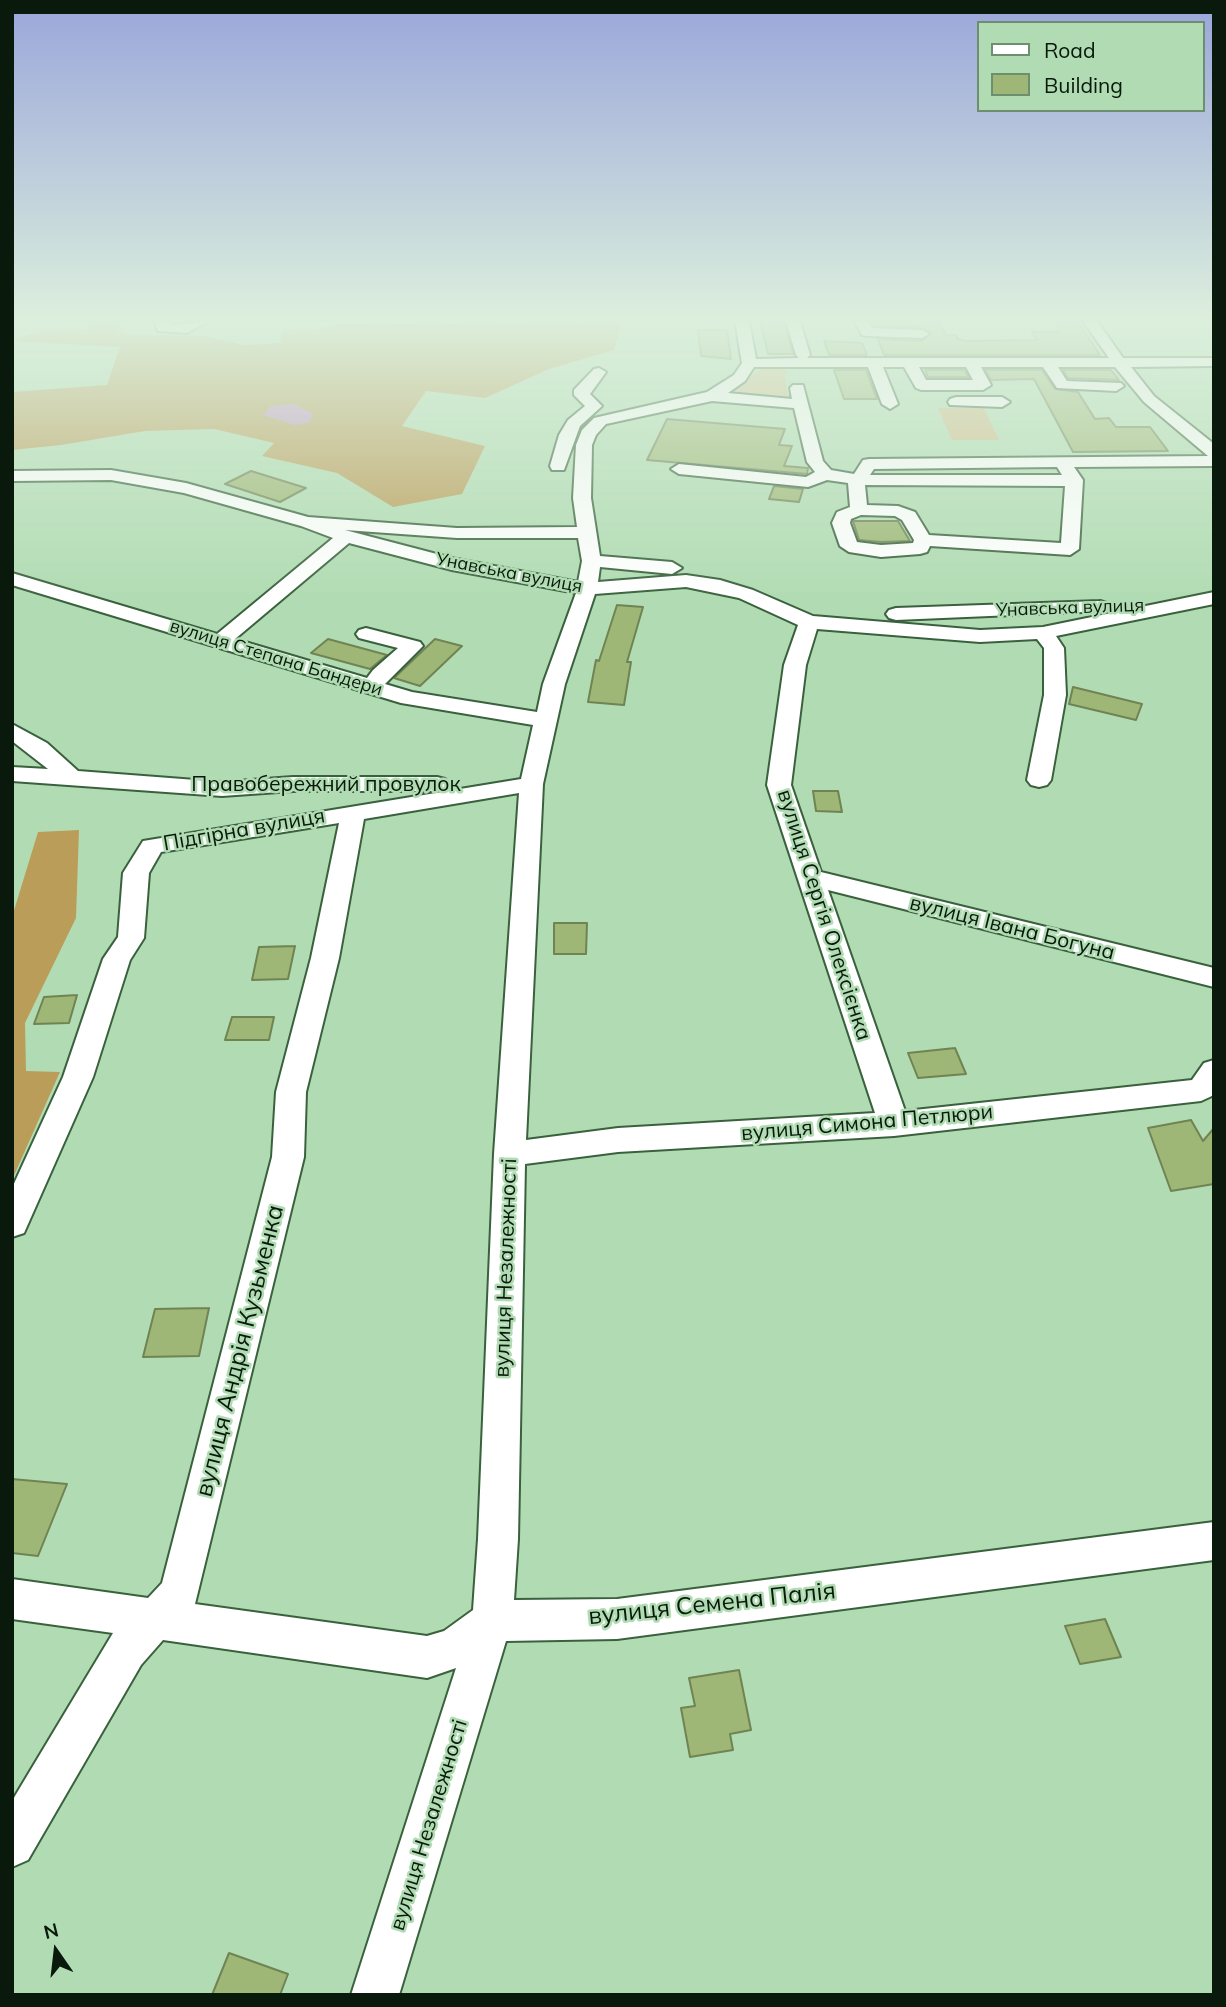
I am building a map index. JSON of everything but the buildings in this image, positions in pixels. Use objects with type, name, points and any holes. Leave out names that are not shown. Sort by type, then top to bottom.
[{"type":"street","points":[[558,466],[567,435],[583,415]]},
{"type":"street","points":[[588,561],[583,445],[588,433],[600,421],[624,415]]},
{"type":"street","points":[[804,415],[820,468]]},
{"type":"street","points":[[1166,415],[1214,453]]},
{"type":"street","points":[[1178,425],[1202,424]]},
{"type":"street","points":[[859,510],[856,484],[869,464],[1214,461]]},
{"type":"street","points":[[749,464],[786,462],[820,468],[858,480],[1074,480]]},
{"type":"street","points":[[923,540],[1070,548],[1074,480],[1063,464]]},
{"type":"street","points":[[678,469],[808,482],[820,468]]},
{"type":"street","name":"Унавська вулиця","points":[[12,476],[111,475],[186,488],[307,522],[345,537],[452,564],[588,561],[729,572]]},
{"type":"street","points":[[859,510],[898,511],[909,516],[923,540],[920,548],[905,551],[862,550],[849,546],[842,532],[843,516],[859,510]]},
{"type":"street","name":"Унавська вулиця","points":[[307,522],[457,533],[720,586],[746,594],[809,622],[980,636],[1043,633],[1169,605],[1214,598]]},
{"type":"street","points":[[220,642],[345,537]]},
{"type":"street","name":"вулиця Незалежності","points":[[376,1995],[492,1621],[498,1525],[510,1154],[531,784],[544,720],[588,561]]},
{"type":"street","name":"вулиця Степана Бандери","points":[[12,579],[409,698],[544,720]]},
{"type":"street","name":"Унавська вулиця","points":[[844,615],[1169,605]]},
{"type":"street","name":"вулиця Сергія Олексієнка","points":[[809,622],[795,665],[779,785],[894,1124]]},
{"type":"street","name":"Унавська вулиця","points":[[1039,780],[1055,695],[1054,648],[1043,633]]},
{"type":"street","points":[[366,634],[413,646],[380,674],[372,687]]},
{"type":"street","points":[[12,731],[50,756],[71,777]]},
{"type":"street","name":"Правобережний провулок","points":[[12,774],[236,789],[293,785],[531,784]]},
{"type":"street","name":"Підгірна вулиця","points":[[12,1224],[78,1077],[117,959],[131,938],[136,873],[152,846],[531,784]]},
{"type":"street","name":"вулиця Андрія Кузьменка","points":[[12,1844],[126,1650],[179,1594],[288,1157],[291,1093],[325,958],[352,812]]},
{"type":"street","name":"вулиця Івана Богуна","points":[[811,878],[1214,978]]},
{"type":"street","name":"вулиця Симона Петлюри","points":[[510,1154],[618,1140],[894,1124],[1201,1090],[1214,1071]]},
{"type":"street","name":"вулиця Семена Палія","points":[[492,1621],[617,1619],[1214,1541]]},
{"type":"street","points":[[12,1600],[159,1618],[427,1657],[456,1648],[492,1621]]},
{"type":"shaded area","points":[[12,415],[410,415],[402,426],[485,446],[462,494],[393,507],[337,473],[262,456],[274,443],[214,429],[145,431],[12,450]]},
{"type":"shaded area","points":[[263,415],[313,415],[309,423],[295,425]]},
{"type":"shaded area","points":[[941,415],[987,415],[999,440],[952,440]]},
{"type":"shaded area","points":[[79,830],[76,918],[25,1023],[26,1071],[60,1072],[12,1180],[12,917],[38,832]]}]
